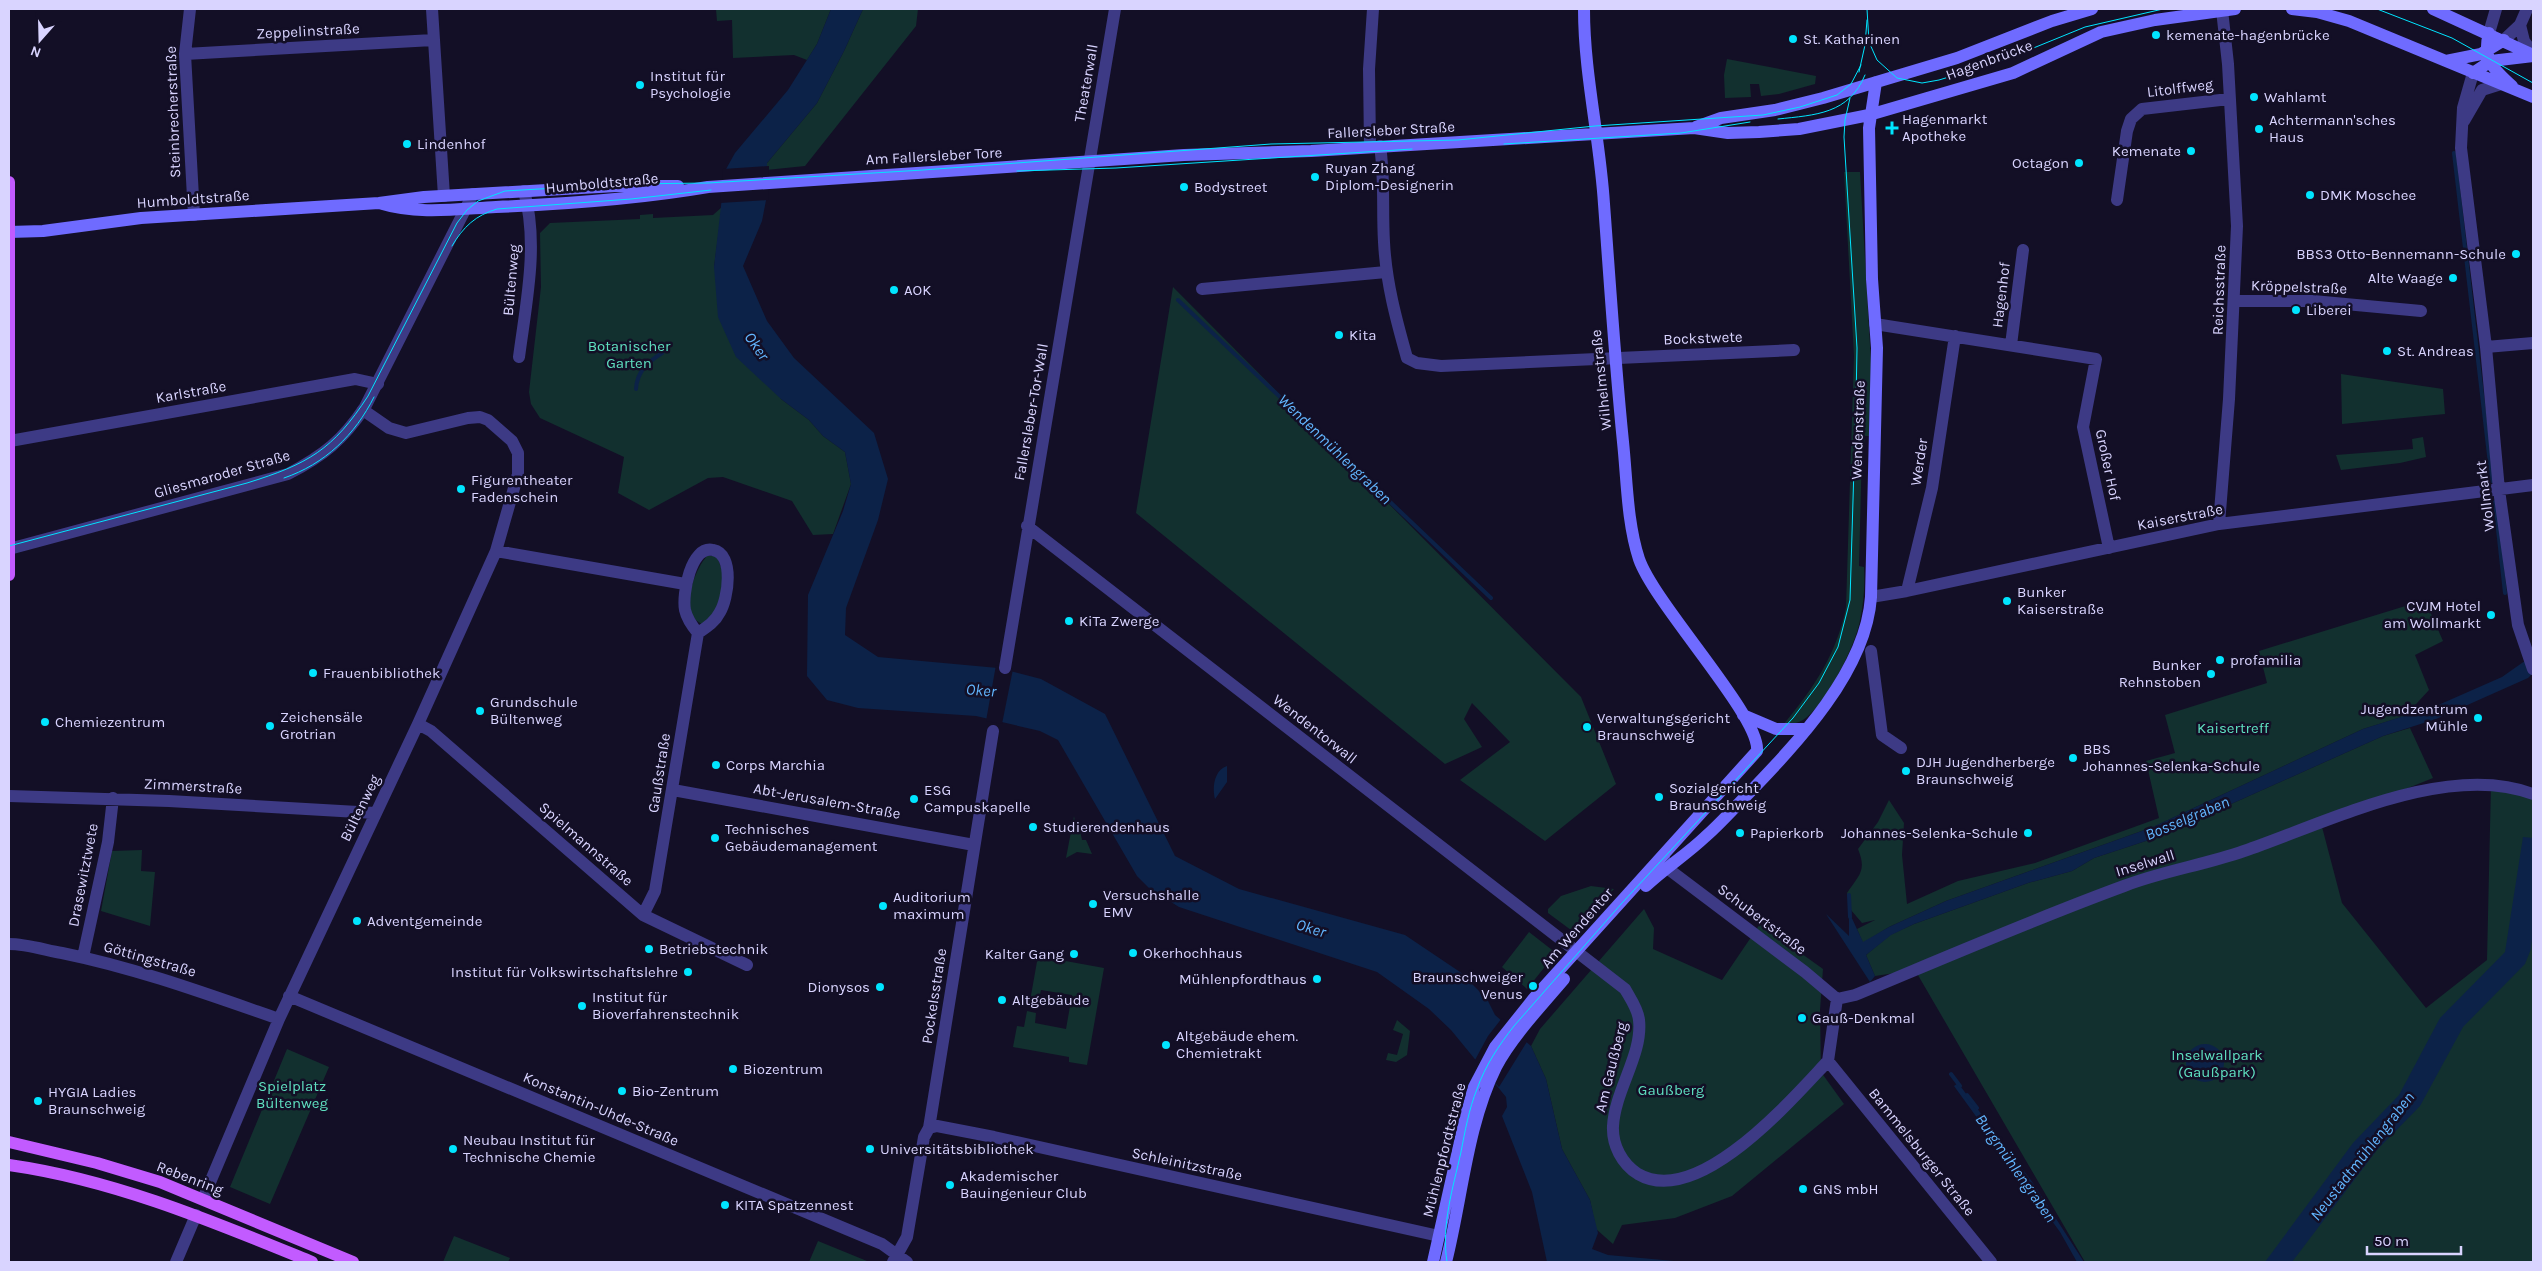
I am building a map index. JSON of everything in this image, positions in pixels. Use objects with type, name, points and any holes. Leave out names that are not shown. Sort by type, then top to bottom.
[{"type":"main road","name":"Wilhelmstraße","points":[[1584,9],[1604,201],[1614,357],[1630,508],[1639,559],[1656,592],[1743,715]]},
{"type":"main road","name":"Hagenbrücke","points":[[1876,82],[1964,56],[2052,21],[2092,9]]},
{"type":"main road","name":"Hagenbrücke","points":[[1869,115],[2013,72],[2101,32],[2154,20],[2231,9]]},
{"type":"main road","points":[[2292,9],[2317,12],[2341,18],[2533,97]]},
{"type":"main road","points":[[2433,9],[2489,33],[2533,55]]},
{"type":"main road","points":[[2489,33],[2488,57],[2516,89]]},
{"type":"main road","points":[[2473,73],[2504,40]]},
{"type":"main road","points":[[2444,61],[2533,55]]},
{"type":"main road","name":"Fallersleber Straße","points":[[1694,128],[1721,118],[1792,106],[1876,82]]},
{"type":"main road","name":"Wendenstraße","points":[[1807,729],[1852,660],[1867,624],[1871,597],[1876,358],[1872,279],[1869,115],[1876,82]]},
{"type":"main road","name":"Fallersleber Straße","points":[[1090,162],[1694,128],[1728,132],[1759,132],[1799,128],[1869,115]]},
{"type":"main road","name":"Am Fallersleber Tore","points":[[780,181],[1090,162]]},
{"type":"main road","name":"Humboldtstraße","points":[[380,203],[412,211],[528,206],[641,197],[708,187],[780,181]]},
{"type":"main road","points":[[9,182],[9,575]]},
{"type":"main road","name":"Humboldtstraße","points":[[9,232],[39,231],[141,218],[380,203],[473,194],[639,185],[708,187]]},
{"type":"main road","points":[[444,196],[446,210]]},
{"type":"main road","points":[[1743,715],[1776,729],[1807,729]]},
{"type":"main road","name":"Am Wendentor","points":[[1516,1028],[1666,852],[1754,757],[1757,751],[1757,741],[1743,715]]},
{"type":"main road","name":"Am Wendentor","points":[[1581,954],[1642,890],[1707,836],[1787,754],[1807,729]]},
{"type":"main road","name":"Mühlenpfordtstraße","points":[[1433,1262],[1466,1115],[1487,1074],[1516,1028]]},
{"type":"main road","name":"Mühlenpfordtstraße","points":[[1448,1259],[1487,1074]]},
{"type":"main road","name":"Rebenring","points":[[9,1142],[133,1174],[203,1199],[354,1262]]},
{"type":"main road","points":[[9,1165],[122,1190],[196,1215],[312,1262]]},
{"type":"street","name":"Steinbrecherstraße","points":[[190,9],[185,54],[194,215]]},
{"type":"street","points":[[432,9],[444,196]]},
{"type":"street","name":"Theaterwall","points":[[1090,162],[1115,9]]},
{"type":"street","points":[[1202,289],[1386,272],[1383,172],[1375,147],[1369,69],[1373,9]]},
{"type":"street","name":"Reichsstraße","points":[[2219,524],[2235,301],[2237,226],[2229,99],[2228,57],[2231,9]]},
{"type":"street","points":[[2489,33],[2496,9]]},
{"type":"street","points":[[2504,40],[2520,25],[2527,9]]},
{"type":"street","points":[[2520,25],[2524,41],[2533,55]]},
{"type":"street","name":"Zeppelinstraße","points":[[185,54],[433,40]]},
{"type":"street","points":[[2473,73],[2463,108],[2464,121],[2461,148],[2486,347],[2533,343]]},
{"type":"street","points":[[2464,121],[2482,90],[2501,84]]},
{"type":"street","name":"Litolffweg","points":[[2118,200],[2127,131],[2131,119],[2142,109],[2229,99]]},
{"type":"street","name":"Fallersleber-Tor-Wall","points":[[1005,668],[1027,526],[1090,162]]},
{"type":"street","name":"Bültenweg","points":[[519,357],[530,259],[528,206],[524,191]]},
{"type":"street","name":"Gliesmaroder Straße","points":[[9,549],[288,474],[312,462],[331,448],[348,431],[378,384],[473,194]]},
{"type":"street","name":"Hagenhof","points":[[2012,345],[2023,250]]},
{"type":"street","name":"Bockstwete","points":[[1386,272],[1406,358],[1417,363],[1441,366],[1794,350]]},
{"type":"street","name":"Kröppelstraße","points":[[2235,301],[2313,301],[2422,311]]},
{"type":"street","points":[[1875,324],[2012,345]]},
{"type":"street","name":"Werder","points":[[1908,591],[1932,488],[1955,336]]},
{"type":"street","name":"Großer Hof","points":[[2012,345],[2096,359],[2083,427],[2109,548]]},
{"type":"street","name":"Wollmarkt","points":[[2486,347],[2495,491],[2518,625],[2528,638],[2531,663]]},
{"type":"street","name":"Karlstraße","points":[[10,441],[355,379],[378,384]]},
{"type":"street","name":"Bültenweg","points":[[203,1199],[289,996],[418,724],[496,551],[520,463],[518,453],[512,441],[502,430],[480,417],[468,418],[420,431],[398,432],[363,410]]},
{"type":"street","name":"Kaiserstraße","points":[[1871,597],[1908,591],[2219,524],[2533,485]]},
{"type":"street","name":"Wendentorwall","points":[[1027,526],[1581,954]]},
{"type":"street","points":[[711,549],[723,557],[728,580],[724,606],[713,623],[698,633],[685,608],[685,584],[694,563],[702,553],[711,549]]},
{"type":"street","points":[[496,551],[685,584]]},
{"type":"street","name":"Gaußstraße","points":[[643,915],[655,891],[698,633]]},
{"type":"street","points":[[1871,651],[1882,735],[1901,748]]},
{"type":"street","name":"Spielmannstraße","points":[[418,724],[431,731],[643,915],[746,965]]},
{"type":"street","name":"Pockelsstraße","points":[[899,1260],[906,1237],[924,1137],[929,1128],[993,731]]},
{"type":"street","name":"Inselwall","points":[[1837,999],[1855,995],[2125,886],[2242,852],[2380,802],[2433,788],[2491,784],[2516,788],[2533,794]]},
{"type":"street","name":"Abt-Jerusalem-Straße","points":[[673,790],[974,845]]},
{"type":"street","name":"Zimmerstraße","points":[[9,796],[113,798],[375,813]]},
{"type":"street","name":"Drasewitztwete","points":[[83,957],[108,842],[113,798]]},
{"type":"street","points":[[1666,852],[1664,861],[1667,868]]},
{"type":"street","name":"Schubertstraße","points":[[1667,868],[1805,972],[1837,999]]},
{"type":"street","name":"Göttingstraße","points":[[9,944],[83,957],[211,994],[279,1019]]},
{"type":"street","name":"Am Gaußberg","points":[[1581,954],[1625,989],[1639,1018],[1637,1041],[1618,1094],[1613,1127],[1618,1151],[1628,1168],[1644,1177],[1664,1181],[1689,1176],[1729,1155],[1761,1130],[1828,1061]]},
{"type":"street","name":"Konstantin-Uhde-Straße","points":[[289,996],[882,1244],[899,1260]]},
{"type":"street","points":[[1828,1061],[1837,999]]},
{"type":"street","name":"Bammelsburger Straße","points":[[1828,1061],[1991,1262]]},
{"type":"street","name":"Schleinitzstraße","points":[[929,1128],[938,1126],[994,1137],[1439,1236]]},
{"type":"street","points":[[176,1262],[196,1215]]},
{"type":"green space","points":[[716,9],[831,9],[817,44],[807,60],[794,55],[733,58],[732,20],[717,21]]},
{"type":"green space","points":[[863,9],[918,9],[916,26],[805,166],[766,170],[767,163],[817,103]]},
{"type":"green space","points":[[1727,59],[1816,76],[1815,84],[1779,94],[1761,96],[1759,84],[1750,84],[1751,97],[1725,98],[1724,75]]},
{"type":"green space","points":[[1844,172],[1860,172],[1871,363],[1869,436],[1865,436],[1864,448],[1862,448],[1859,566],[1864,567],[1863,600],[1860,620],[1853,643],[1832,686],[1807,717],[1793,724],[1783,725],[1814,684],[1822,670],[1837,640],[1846,607],[1854,356]]},
{"type":"green space","name":"Botanischer Garten","points":[[722,207],[714,267],[781,399],[809,420],[823,436],[845,452],[851,484],[833,534],[813,535],[792,501],[723,477],[708,478],[649,510],[618,493],[624,457],[540,418],[531,404],[529,392],[541,287],[540,233],[550,223],[640,219],[640,215],[653,214],[653,218],[713,215]]},
{"type":"green space","points":[[1173,287],[1581,697],[1616,784],[1545,841],[1460,780],[1510,742],[1472,703],[1464,719],[1482,747],[1445,764],[1136,513]]},
{"type":"green space","points":[[2341,374],[2443,389],[2445,414],[2342,424]]},
{"type":"green space","points":[[2423,437],[2426,457],[2400,463],[2341,470],[2336,455],[2413,449],[2412,439]]},
{"type":"green space","points":[[707,556],[717,556],[724,576],[718,609],[702,624],[695,619],[689,602],[694,581],[702,562]]},
{"type":"green space","name":"Kaisertreff","points":[[2425,600],[2443,641],[2415,655],[2429,690],[2405,716],[2363,729],[2153,827],[1946,901],[1889,927],[1863,943],[1857,929],[1875,920],[1862,923],[1851,910],[1847,893],[1862,868],[1858,849],[1878,822],[1889,800],[1904,823],[1902,855],[1907,904],[1958,881],[2035,863],[2159,818],[2146,761],[2175,753],[2165,715],[2267,683],[2259,651]]},
{"type":"green space","name":"Inselwallpark (Gaußpark)","points":[[2410,728],[2433,778],[2321,823],[2342,903],[2426,1008],[2487,960],[2491,784],[2533,794],[2533,1262],[2085,1262],[1915,970],[1875,976],[1866,955],[1890,935],[1914,924],[2028,883],[2072,871],[2094,858],[2155,838],[2383,736]]},
{"type":"green space","points":[[1074,816],[1077,831],[1080,831],[1082,840],[1086,840],[1092,854],[1077,852],[1066,858]]},
{"type":"green space","points":[[142,850],[141,871],[155,872],[150,926],[101,911],[112,851]]},
{"type":"green space","points":[[1591,886],[1614,889],[1575,933],[1548,913],[1548,909],[1561,896]]},
{"type":"green space","name":"Gaußberg","points":[[1644,909],[1654,928],[1653,949],[1722,980],[1760,924],[1823,969],[1820,1010],[1821,1072],[1844,1104],[1732,1196],[1675,1218],[1622,1225],[1613,1244],[1596,1229],[1590,1200],[1562,1149],[1546,1079],[1531,1046],[1540,1029]]},
{"type":"green space","points":[[1529,932],[1556,953],[1527,989],[1502,967]]},
{"type":"green space","points":[[1038,956],[1104,968],[1087,1065],[1069,1062],[1069,1057],[1013,1047],[1017,1026],[1024,1027],[1027,1011],[1036,1013],[1035,1023],[1066,1029],[1072,995],[1041,990],[1038,1003],[1030,1001]]},
{"type":"green space","points":[[1397,1020],[1410,1031],[1407,1055],[1396,1062],[1386,1060],[1388,1053],[1397,1055],[1403,1034],[1393,1030]]},
{"type":"green space","name":"Spielplatz Bültenweg","points":[[287,1049],[329,1067],[270,1204],[230,1187]]},
{"type":"green space","points":[[454,1236],[510,1258],[508,1262],[443,1262]]},
{"type":"green space","points":[[818,1241],[867,1261],[867,1262],[809,1262]]},
{"type":"water","name":"Oker","points":[[831,9],[863,9],[817,103],[767,163],[767,195],[762,221],[743,266],[767,321],[794,358],[874,433],[888,479],[878,520],[846,608],[845,635],[878,657],[998,668],[1041,679],[1105,714],[1175,856],[1239,889],[1405,935],[1460,972],[1487,999],[1495,1015],[1531,1046],[1546,1079],[1562,1149],[1590,1200],[1598,1233],[1592,1249],[1608,1255],[1685,1262],[1547,1262],[1532,1192],[1502,1116],[1507,1107],[1506,1097],[1451,1030],[1429,1009],[1377,972],[1179,907],[1149,888],[1137,876],[1058,740],[1040,731],[976,716],[858,708],[827,700],[807,676],[808,595],[843,511],[851,484],[845,452],[823,436],[809,420],[781,399],[736,357],[718,317],[714,267],[725,171],[735,153],[788,90],[817,44]]},
{"type":"water","name":"Bosselgraben","points":[[2529,658],[2533,673],[2528,678],[2436,719],[2383,736],[2155,838],[2094,858],[2072,871],[2028,883],[1914,924],[1891,935],[1866,955],[1875,976],[1870,982],[1826,914],[1849,936],[1849,912],[1863,942],[1889,927],[1946,901],[2153,827],[2363,729],[2436,706],[2502,677]]},
{"type":"water","points":[[1227,766],[1227,782],[1215,799],[1215,780],[1219,771]]},
{"type":"water","name":"Neustadtmühlengraben","points":[[2523,837],[2533,838],[2533,933],[2531,949],[2525,964],[2463,1027],[2420,1106],[2377,1150],[2292,1262],[2265,1262],[2353,1143],[2399,1095],[2440,1018],[2505,952]]},
{"type":"water","points":[[2205,1044],[2218,1050],[2224,1063],[2218,1076],[2205,1082],[2192,1076],[2186,1063],[2192,1050]]},
{"type":"water","points":[[1958,1083],[2033,1183],[2084,1262],[2077,1262],[2060,1232],[1954,1086]]},
{"type":"pier","points":[[769,166],[768,200],[720,203],[723,169]]},
{"type":"pier","points":[[996,665],[1013,669],[1002,724],[986,721]]},
{"type":"pier","points":[[1502,1018],[1528,1040],[1499,1087],[1475,1060],[1488,1036]]},
{"type":"waterway","points":[[2454,153],[2492,481]]},
{"type":"waterway","name":"Wendenmühlengraben","points":[[1178,300],[1491,598]]},
{"type":"waterway","points":[[636,389],[641,372],[652,360],[662,353]]},
{"type":"waterway","points":[[2495,502],[2505,593]]},
{"type":"waterway","name":"Burgmühlengraben","points":[[1849,895],[1850,917]]},
{"type":"waterway","name":"Burgmühlengraben","points":[[1951,1074],[1960,1086]]},
{"type":"waterway","name":"Burgmühlengraben","points":[[1967,1095],[1977,1108]]},
{"type":"tram line","points":[[1867,9],[1869,42],[1877,60],[1897,78],[1922,83],[1939,80],[2004,60],[2085,27],[2163,9]]},
{"type":"tram line","points":[[2377,9],[2452,38],[2533,83]]},
{"type":"tram line","points":[[1859,72],[1865,45],[1867,20]]},
{"type":"tram line","points":[[9,546],[247,483],[287,469],[317,453],[343,430],[368,396],[457,223],[467,210],[478,201],[505,191],[625,184],[708,183],[923,170],[1271,144],[1458,140],[1595,126],[1763,115],[1800,107],[1837,95],[1851,84],[1861,65]]},
{"type":"tram line","points":[[1778,119],[1818,114],[1840,105],[1850,98],[1865,75]]},
{"type":"tram line","points":[[1447,1262],[1447,1220],[1451,1193],[1468,1120],[1480,1080],[1498,1048],[1514,1026],[1622,903],[1793,718],[1819,683],[1838,647],[1850,600],[1856,401],[1857,348],[1844,137],[1845,120],[1850,98]]},
{"type":"tram line","points":[[1504,144],[1681,133],[1750,122]]},
{"type":"tram line","points":[[1017,171],[1116,168],[1412,149]]},
{"type":"tram line","points":[[452,246],[461,233],[476,218],[497,209],[631,199],[711,190]]},
{"type":"tram line","points":[[284,478],[313,465],[337,446],[358,424],[374,397]]},
{"type":"place","name":"kemenate-hagenbrücke","points":[[2156,35]]},
{"type":"place","name":"St. Katharinen","points":[[1793,39]]},
{"type":"place","name":"Institut für Psychologie","points":[[640,85]]},
{"type":"place","name":"Wahlamt","points":[[2254,97]]},
{"type":"place","name":"Hagenmarkt Apotheke","points":[[1892,128]]},
{"type":"place","name":"Achtermann'sches Haus","points":[[2259,129]]},
{"type":"place","name":"Lindenhof","points":[[407,144]]},
{"type":"place","name":"Kemenate","points":[[2191,151]]},
{"type":"place","name":"Octagon","points":[[2079,163]]},
{"type":"place","name":"Ruyan Zhang Diplom-Designerin","points":[[1315,177]]},
{"type":"place","name":"Bodystreet","points":[[1184,187]]},
{"type":"place","name":"DMK Moschee","points":[[2310,195]]},
{"type":"place","name":"BBS3 Otto-Bennemann-Schule","points":[[2516,254]]},
{"type":"place","name":"Alte Waage","points":[[2453,278]]},
{"type":"place","name":"AOK","points":[[894,290]]},
{"type":"place","name":"Liberei","points":[[2296,310]]},
{"type":"place","name":"Kita","points":[[1339,335]]},
{"type":"place","name":"St. Andreas","points":[[2387,351]]},
{"type":"place","name":"Figurentheater Fadenschein","points":[[461,489]]},
{"type":"place","name":"Bunker Kaiserstraße","points":[[2007,601]]},
{"type":"place","name":"CVJM Hotel am Wollmarkt","points":[[2491,615]]},
{"type":"place","name":"KiTa Zwerge","points":[[1069,621]]},
{"type":"place","name":"profamilia","points":[[2220,660]]},
{"type":"place","name":"Frauenbibliothek","points":[[313,673]]},
{"type":"place","name":"Bunker Rehnstoben","points":[[2211,674]]},
{"type":"place","name":"Grundschule Bültenweg","points":[[480,711]]},
{"type":"place","name":"Jugendzentrum Mühle","points":[[2478,718]]},
{"type":"place","name":"Chemiezentrum","points":[[45,722]]},
{"type":"place","name":"Zeichensäle Grotrian","points":[[270,726]]},
{"type":"place","name":"Verwaltungsgericht Braunschweig","points":[[1587,727]]},
{"type":"place","name":"BBS Johannes-Selenka-Schule","points":[[2073,758]]},
{"type":"place","name":"Corps Marchia","points":[[716,765]]},
{"type":"place","name":"DJH Jugendherberge Braunschweig","points":[[1906,771]]},
{"type":"place","name":"Sozialgericht Braunschweig","points":[[1659,797]]},
{"type":"place","name":"ESG Campuskapelle","points":[[914,799]]},
{"type":"place","name":"Studierendenhaus","points":[[1033,827]]},
{"type":"place","name":"Papierkorb","points":[[1740,833]]},
{"type":"place","name":"Johannes-Selenka-Schule","points":[[2028,833]]},
{"type":"place","name":"Technisches Gebäudemanagement","points":[[715,838]]},
{"type":"place","name":"Versuchshalle EMV","points":[[1093,904]]},
{"type":"place","name":"Auditorium maximum","points":[[883,906]]},
{"type":"place","name":"Adventgemeinde","points":[[357,921]]},
{"type":"place","name":"Betriebstechnik","points":[[649,949]]},
{"type":"place","name":"Okerhochhaus","points":[[1133,953]]},
{"type":"place","name":"Kalter Gang","points":[[1074,954]]},
{"type":"place","name":"Institut für Volkswirtschaftslehre","points":[[688,972]]},
{"type":"place","name":"Mühlenpfordthaus","points":[[1317,979]]},
{"type":"place","name":"Braunschweiger Venus","points":[[1533,986]]},
{"type":"place","name":"Dionysos","points":[[880,987]]},
{"type":"place","name":"Altgebäude","points":[[1002,1000]]},
{"type":"place","name":"Institut für Bioverfahrenstechnik","points":[[582,1006]]},
{"type":"place","name":"Gauß-Denkmal","points":[[1802,1018]]},
{"type":"place","name":"Altgebäude ehem. Chemietrakt","points":[[1166,1045]]},
{"type":"place","name":"Biozentrum","points":[[733,1069]]},
{"type":"place","name":"Bio-Zentrum","points":[[622,1091]]},
{"type":"place","name":"HYGIA Ladies Braunschweig","points":[[38,1101]]},
{"type":"place","name":"Neubau Institut für Technische Chemie","points":[[453,1149]]},
{"type":"place","name":"Universitätsbibliothek","points":[[870,1149]]},
{"type":"place","name":"Akademischer Bauingenieur Club","points":[[950,1185]]},
{"type":"place","name":"GNS mbH","points":[[1803,1189]]},
{"type":"place","name":"KITA Spatzennest","points":[[725,1205]]}]
